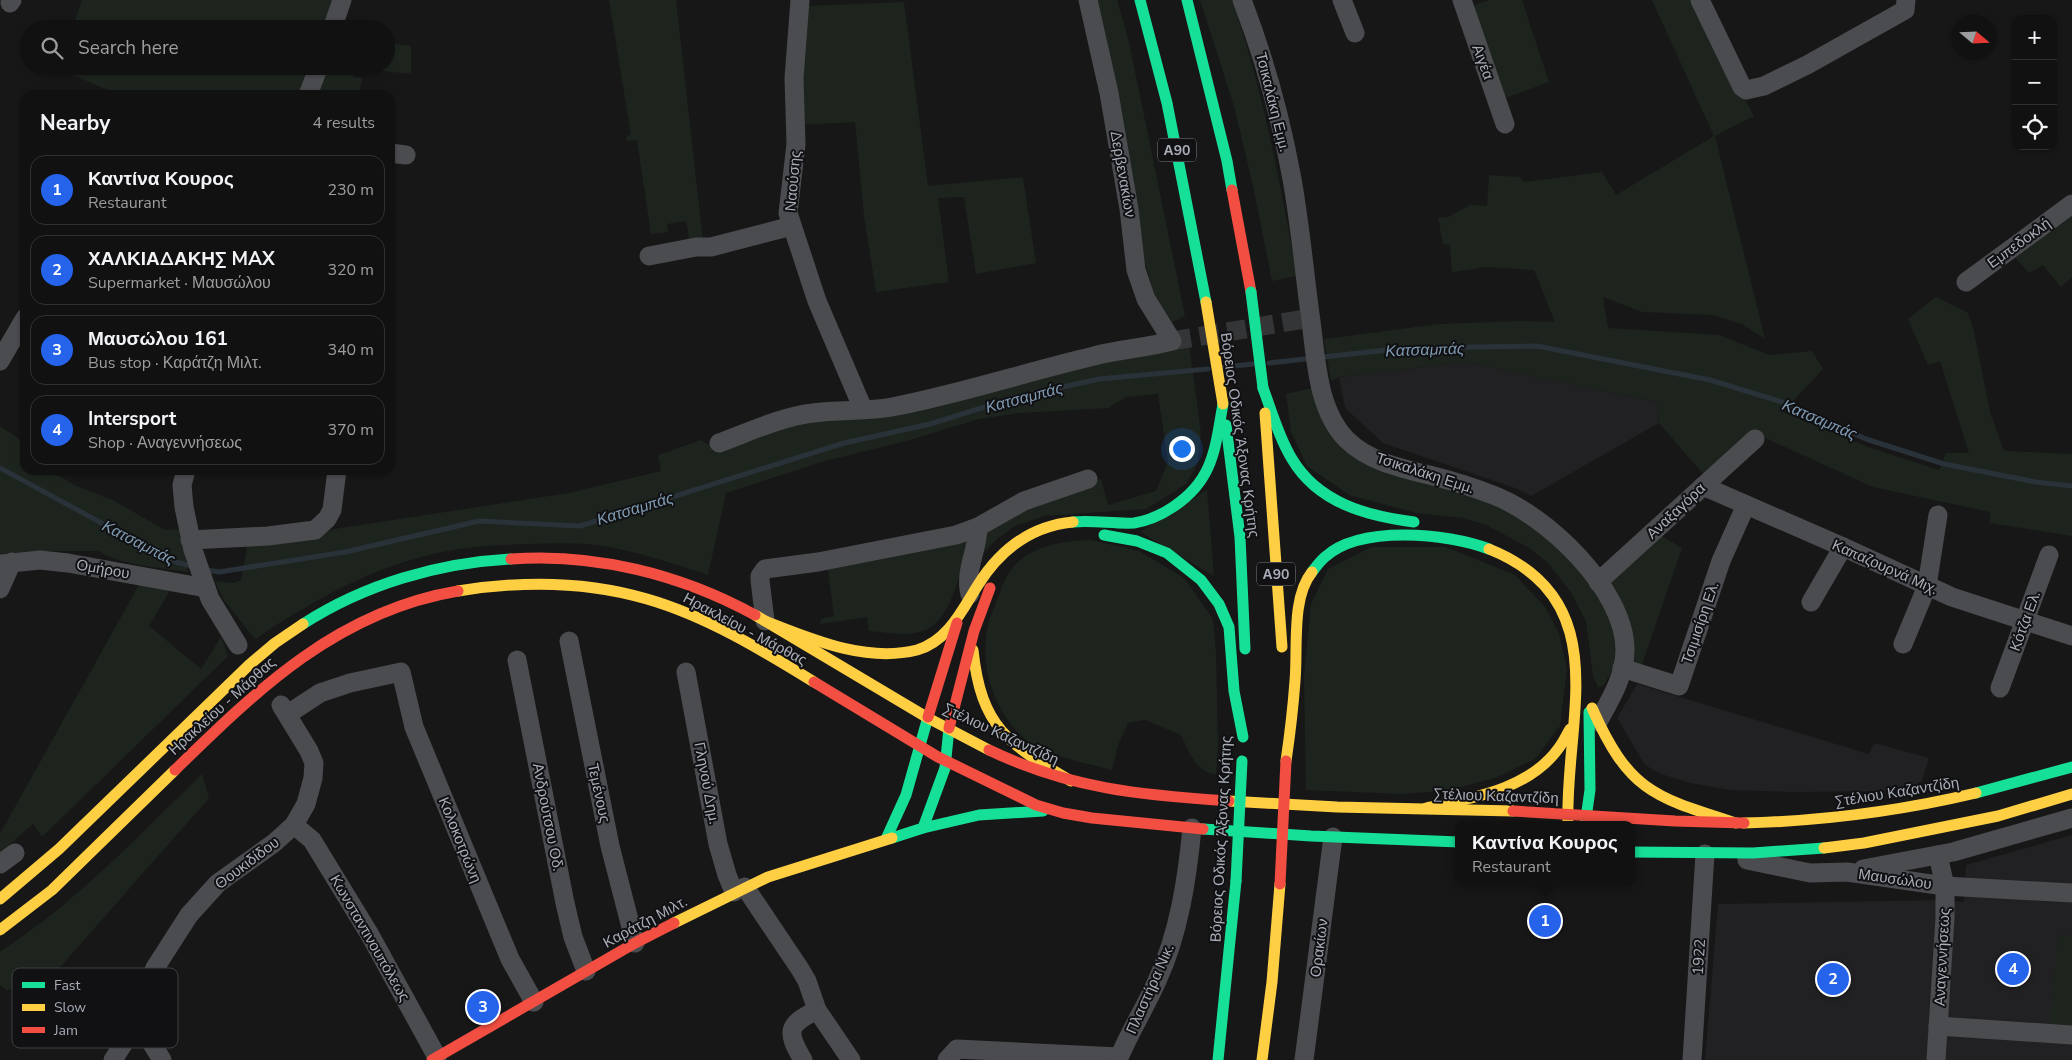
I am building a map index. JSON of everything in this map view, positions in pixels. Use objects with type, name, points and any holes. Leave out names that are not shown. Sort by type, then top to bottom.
[{"type":"main road","name":"Βόρειος Οδικός Άξονας Κρήτης","points":[[1140,0],[1167,104],[1206,302],[1234,473],[1241,548],[1245,662]]},
{"type":"main road","name":"Βόρειος Οδικός Άξονας Κρήτης","points":[[1187,0],[1227,161],[1251,292],[1263,388],[1282,657]]},
{"type":"main road","points":[[1263,388],[1287,448],[1300,470],[1311,483],[1346,506],[1373,516],[1426,523]]},
{"type":"main road","points":[[765,621],[841,648],[863,653],[913,650],[933,644],[951,628],[970,594],[995,559],[1011,545],[1030,533],[1050,525],[1092,521],[1131,523],[1144,521],[1166,512],[1182,501],[1198,486],[1211,463],[1223,404]]},
{"type":"main road","points":[[923,828],[946,762],[949,728],[974,632],[989,589],[996,577],[1010,561],[1027,548],[1046,538],[1080,533]]},
{"type":"main road","points":[[1094,534],[1137,540],[1165,551],[1200,580],[1218,602],[1224,611],[1229,627],[1233,687],[1242,749]]},
{"type":"main road","points":[[1262,1060],[1272,982],[1280,884],[1286,761],[1296,671],[1298,611],[1305,584],[1316,564],[1344,546],[1375,536],[1417,535],[1465,542],[1503,554],[1531,572],[1551,594],[1564,616],[1573,642],[1576,673],[1566,788],[1567,819]]},
{"type":"main road","name":"Ηρακλείου - Μάρθας","points":[[0,899],[44,864],[207,704],[286,635],[333,607],[402,578],[447,567],[496,560],[531,558],[588,560],[635,568],[672,579],[729,601],[928,717]]},
{"type":"main road","points":[[1531,559],[1543,569]]},
{"type":"main road","name":"Ηρακλείου - Μάρθας","points":[[0,930],[18,918],[63,880],[244,703],[287,667],[320,644],[356,626],[398,607],[439,594],[497,585],[533,584],[624,592],[661,603],[717,628],[763,653],[946,762]]},
{"type":"main road","points":[[1558,585],[1576,617],[1583,641]]},
{"type":"main road","points":[[886,839],[899,818],[911,785],[928,717],[960,614]]},
{"type":"main road","points":[[974,632],[975,675],[982,699],[991,719],[1014,745],[1070,781]]},
{"type":"main road","name":"Βόρειος Οδικός Άξονας Κρήτης","points":[[1218,1060],[1236,882],[1245,678]]},
{"type":"main road","points":[[1283,685],[1286,761]]},
{"type":"main road","points":[[1586,820],[1590,790],[1589,698],[1598,722],[1623,765],[1641,783],[1662,796],[1736,823]]},
{"type":"main road","name":"Στέλιου Καζαντζίδη","points":[[928,717],[1021,763],[1070,781],[1130,794],[1307,806],[1426,808],[1586,820],[1736,823],[1811,820],[1911,807],[1997,790],[2072,767]]},
{"type":"main road","points":[[1426,808],[1489,793],[1518,783],[1534,774],[1561,748],[1573,723]]},
{"type":"main road","points":[[946,762],[970,775],[1051,810],[1124,822],[1192,828],[1455,842]]},
{"type":"main road","points":[[1635,852],[1712,854],[1778,852],[1864,843],[1998,816],[2072,794]]},
{"type":"main road","name":"Καράτζη Μιλτ.","points":[[434,1058],[635,943],[739,889],[923,828],[978,815],[1051,810]]},
{"type":"street","points":[[335,20],[342,0]]},
{"type":"street","name":"Ναούσης","points":[[800,0],[794,78],[796,144],[788,206],[792,226],[817,301],[863,409]]},
{"type":"street","name":"Δερβενακίων","points":[[863,409],[891,407],[1094,355],[1145,348],[1172,341],[1146,299],[1136,270],[1129,209],[1111,103],[1088,0]]},
{"type":"street","name":"Τσικαλάκη Εμμ.","points":[[1242,0],[1256,38],[1292,180],[1320,384],[1334,422],[1345,438],[1353,445],[1382,461],[1492,494],[1524,510],[1556,533],[1598,582],[1612,605],[1624,632],[1622,668],[1614,690],[1598,722]]},
{"type":"street","points":[[1342,0],[1355,33]]},
{"type":"street","name":"Αιγέα","points":[[1462,0],[1505,124]]},
{"type":"street","points":[[1700,0],[1742,87],[1746,90],[1764,86],[1829,53],[1905,10],[1906,0]]},
{"type":"street","points":[[310,90],[315,75]]},
{"type":"street","name":"Εμπεδοκλή","points":[[1966,282],[2072,204]]},
{"type":"street","points":[[649,256],[696,246],[711,247],[792,226]]},
{"type":"street","points":[[0,361],[20,327]]},
{"type":"street","points":[[719,443],[799,415],[863,409]]},
{"type":"street","name":"Αναξαγόρα","points":[[1598,582],[1755,439]]},
{"type":"street","points":[[185,475],[182,485],[184,507],[192,545],[204,583],[223,621],[238,645]]},
{"type":"street","points":[[192,545],[315,530],[327,519],[332,510],[336,475]]},
{"type":"street","points":[[765,621],[760,576],[765,569],[818,562],[956,535],[978,527],[1024,501],[1088,479]]},
{"type":"street","name":"Καπαζουρνά Μιχ.","points":[[1702,486],[1952,597],[2072,636]]},
{"type":"street","name":"Τσιμισίρη Ελ.","points":[[1622,668],[1679,686],[1721,561],[1746,505]]},
{"type":"street","points":[[1903,644],[1927,586],[1938,515]]},
{"type":"street","points":[[970,594],[968,577],[977,544],[978,527]]},
{"type":"street","points":[[1811,602],[1843,547]]},
{"type":"street","name":"Κότζα Ελ.","points":[[2000,688],[2049,555]]},
{"type":"street","name":"Ομήρου","points":[[6,563],[40,560],[204,583]]},
{"type":"street","points":[[0,589],[6,563]]},
{"type":"street","name":"Τεμένους","points":[[569,642],[610,846],[635,943]]},
{"type":"street","name":"Ανδρούτσου Οδ.","points":[[517,660],[573,937],[586,971]]},
{"type":"street","name":"Θουκιδίδου","points":[[156,968],[181,926],[199,902],[225,877],[274,843],[294,825],[309,796],[314,770],[309,751],[284,709],[337,687],[401,672]]},
{"type":"street","name":"Κολοκοτρώνη","points":[[401,672],[414,727],[510,959],[534,1002]]},
{"type":"street","name":"Γληνού Δημ.","points":[[686,672],[724,869],[800,969],[807,981],[817,1010],[851,1060]]},
{"type":"street","points":[[1847,872],[1938,855],[2072,818]]},
{"type":"street","name":"Κωνσταντινουπόλεως","points":[[294,825],[312,840],[370,935],[434,1058]]},
{"type":"street","name":"Πλαστήρα Νικ.","points":[[1118,1059],[1158,980],[1176,926],[1188,872],[1192,828]]},
{"type":"street","name":"Ορακίων","points":[[1304,1060],[1333,836]]},
{"type":"street","name":"Μαυσώλου","points":[[1712,854],[1810,873],[1847,872],[1945,886],[2072,893]]},
{"type":"street","name":"1922","points":[[1692,1060],[1712,854]]},
{"type":"street","name":"Αναγεννήσεως","points":[[1936,1060],[1946,918],[1945,886],[1938,855]]},
{"type":"street","points":[[803,1060],[793,1043],[792,1029],[799,1020],[817,1010]]},
{"type":"street","points":[[1938,1026],[2072,1035]]},
{"type":"street","name":"Θουκιδίδου","points":[[113,1060],[122,1048]]},
{"type":"street","points":[[155,1048],[162,1060]]},
{"type":"street","points":[[947,1060],[957,1050],[1118,1059]]},
{"type":"shaded area","points":[[82,0],[334,0],[327,20],[75,20]]},
{"type":"shaded area","points":[[609,0],[676,0],[703,241],[690,243],[686,221],[667,224],[668,232],[651,234],[637,140],[627,141],[626,136],[631,135]]},
{"type":"shaded area","points":[[1092,0],[1117,0],[1129,42],[1185,316],[1171,323],[1155,296],[1139,243]]},
{"type":"shaded area","points":[[1200,0],[1232,0],[1262,102],[1297,276],[1272,281],[1253,186],[1234,106]]},
{"type":"shaded area","points":[[1489,0],[1522,0],[1549,82],[1503,99],[1470,7]]},
{"type":"shaded area","points":[[1652,0],[1693,0],[1754,116],[1715,136],[1765,339],[1742,324],[1713,315],[1642,312],[1603,297],[1608,328],[1719,335],[1769,355],[1812,351],[1823,369],[1783,412],[1868,447],[1939,470],[1946,453],[1969,453],[1940,361],[1928,365],[1908,319],[1936,297],[1967,312],[1973,327],[1990,412],[2004,451],[2072,454],[2072,536],[1990,523],[1990,512],[1873,487],[1752,432],[1705,476],[1659,423],[1657,402],[1466,362],[1339,377],[1331,381],[1324,339],[1439,324],[1521,321],[1555,322],[1534,270],[1487,267],[1452,272],[1450,245],[1443,244],[1438,218],[1448,217],[1470,205],[1487,206],[1489,175],[1519,177],[1524,182],[1602,172],[1616,195],[1714,136]]},
{"type":"shaded area","points":[[904,2],[928,186],[1023,177],[1036,263],[976,274],[964,197],[938,198],[949,282],[876,292],[864,216],[855,122],[799,125],[805,6]]},
{"type":"shaded area","points":[[395,44],[411,46],[411,74],[395,72]]},
{"type":"shaded area","points":[[72,75],[307,75],[301,90],[108,90]]},
{"type":"shaded area","points":[[323,75],[353,75],[353,77],[362,78],[360,90],[316,90]]},
{"type":"shaded area","points":[[2072,214],[2072,277],[2061,287],[2043,265],[2029,273],[2012,254]]},
{"type":"shaded area","points":[[1189,345],[1201,433],[1197,465],[1186,484],[1146,509],[1044,516],[1015,526],[997,539],[978,558],[984,532],[1052,495],[1101,479],[1108,505],[1156,491],[1168,462],[1158,394],[1126,397],[1108,408],[1020,413],[979,419],[910,440],[825,461],[726,493],[708,575],[635,553],[591,544],[516,544],[461,549],[399,564],[356,581],[314,602],[255,639],[223,599],[215,581],[233,583],[241,580],[248,543],[306,538],[334,529],[569,493],[661,471],[658,455],[701,440],[714,448],[776,425],[1105,358]]},
{"type":"shaded area","points":[[1466,362],[1657,402],[1659,423],[1531,496],[1515,488],[1383,443],[1345,408],[1339,377]]},
{"type":"shaded area","points":[[1312,388],[1326,426],[1342,446],[1490,501],[1558,542],[1609,608],[1619,659],[1603,686],[1598,687],[1593,676],[1586,621],[1570,591],[1548,563],[1528,547],[1486,525],[1463,518],[1416,513],[1349,495],[1307,466],[1291,432],[1286,394]]},
{"type":"shaded area","points":[[0,426],[20,440],[20,475],[58,475],[74,485],[113,500],[165,530],[180,529],[188,572],[129,563],[98,551],[33,551],[0,554]]},
{"type":"shaded area","points":[[1207,490],[1214,576],[1140,532]]},
{"type":"shaded area","points":[[1660,535],[1682,548],[1641,667],[1629,660],[1607,583]]},
{"type":"shaded area","points":[[970,537],[960,576],[949,604],[942,616],[923,631],[903,634],[869,631],[867,617],[820,624],[821,619],[834,616],[827,563]]},
{"type":"shaded area","points":[[1091,540],[1139,551],[1184,578],[1213,619],[1216,651],[1218,748],[1216,774],[1209,773],[1198,766],[1181,735],[1145,720],[1128,723],[1118,745],[1112,770],[1055,755],[1026,740],[1005,716],[998,703],[988,672],[986,641],[990,619],[1008,575],[1019,561],[1044,547],[1072,541]]},
{"type":"shaded area","points":[[1372,547],[1446,547],[1515,575],[1545,607],[1559,633],[1567,669],[1560,726],[1535,759],[1495,778],[1445,791],[1401,794],[1306,790],[1304,675],[1311,604],[1328,569]]},
{"type":"shaded area","points":[[141,581],[172,587],[149,626],[201,669],[221,637],[228,656],[42,837],[33,824],[0,853],[0,834]]},
{"type":"shaded area","points":[[1637,684],[1869,754],[1874,743],[1929,758],[1922,781],[1901,791],[1792,792],[1729,790],[1690,783],[1661,774],[1645,765],[1617,718]]},
{"type":"shaded area","points":[[202,774],[209,798],[59,968],[12,968],[12,989],[7,990],[0,985],[0,952],[28,933],[80,891]]},
{"type":"shaded area","points":[[2072,835],[2072,1060],[1705,1060],[1718,904],[1939,900],[1964,902],[1966,865]]},
{"type":"shaded area","points":[[2058,935],[2072,936],[2072,1027],[2050,1025]]},
{"type":"waterway","name":"Κατσαμπάς","points":[[1269,363],[1405,348],[1537,346],[1710,380],[1782,402],[1866,439],[1944,464],[2036,482],[2072,486]]},
{"type":"waterway","name":"Κατσαμπάς","points":[[1224,367],[1253,364]]},
{"type":"waterway","name":"Κατσαμπάς","points":[[206,570],[219,572],[345,552],[479,521],[580,526],[844,443],[930,424],[1017,397],[1099,379],[1208,369]]},
{"type":"waterway","name":"Κατσαμπάς","points":[[0,468],[120,533],[159,550],[176,562],[195,567]]},
{"type":"tunnel","points":[[1172,341],[1311,318]]},
{"type":"traffic: fast","points":[[1140,0],[1167,103],[1206,302]]},
{"type":"traffic: fast","points":[[1187,0],[1227,161],[1232,190]]},
{"type":"traffic: fast","points":[[1251,292],[1263,388]]},
{"type":"traffic: fast","points":[[1263,388],[1287,451],[1315,487],[1345,505],[1379,516],[1414,522]]},
{"type":"traffic: fast","points":[[1073,522],[1139,522],[1164,513],[1187,497],[1205,474],[1210,462],[1218,435],[1223,404]]},
{"type":"traffic: fast","points":[[1226,425],[1240,537],[1245,649]]},
{"type":"traffic: fast","points":[[1104,535],[1137,541],[1167,553],[1201,580],[1219,604],[1229,627],[1234,691],[1243,737]]},
{"type":"traffic: fast","points":[[1312,572],[1323,559],[1340,547],[1359,540],[1381,536],[1428,536],[1471,543],[1489,549]]},
{"type":"traffic: fast","points":[[303,624],[351,598],[403,578],[456,565],[511,559]]},
{"type":"traffic: fast","points":[[1586,821],[1590,790],[1589,712]]},
{"type":"traffic: fast","points":[[886,839],[906,795],[928,717]]},
{"type":"traffic: fast","points":[[892,838],[923,828],[945,768],[949,728]]},
{"type":"traffic: fast","points":[[1236,881],[1242,761]]},
{"type":"traffic: fast","points":[[1976,793],[2072,767]]},
{"type":"traffic: fast","points":[[923,828],[979,815],[1043,811]]},
{"type":"traffic: fast","points":[[1203,829],[1455,842]]},
{"type":"traffic: fast","points":[[1635,852],[1753,853],[1824,848]]},
{"type":"traffic: fast","points":[[1218,1060],[1236,881]]},
{"type":"traffic: slow","points":[[1206,302],[1223,404]]},
{"type":"traffic: slow","points":[[1265,413],[1282,647]]},
{"type":"traffic: slow","points":[[765,621],[820,642],[859,651],[898,653],[917,650],[928,646],[946,632],[987,572],[1007,551],[1030,534],[1058,524],[1073,522]]},
{"type":"traffic: slow","points":[[1489,549],[1529,571],[1555,599],[1570,631],[1575,667],[1575,705],[1568,821]]},
{"type":"traffic: slow","points":[[1286,761],[1296,668],[1298,609],[1305,583],[1312,572]]},
{"type":"traffic: slow","points":[[458,591],[529,584],[553,584],[624,593],[669,606],[712,624],[754,646],[814,682]]},
{"type":"traffic: slow","points":[[755,615],[928,718],[989,750]]},
{"type":"traffic: slow","points":[[0,899],[59,849],[249,665],[275,643],[303,624]]},
{"type":"traffic: slow","points":[[973,650],[983,698],[991,716],[1001,731],[1030,756],[1071,781]]},
{"type":"traffic: slow","points":[[1592,708],[1605,736],[1618,757],[1632,774],[1647,787],[1684,806],[1736,823]]},
{"type":"traffic: slow","points":[[1426,808],[1480,796],[1515,783],[1546,763],[1560,747],[1570,729]]},
{"type":"traffic: slow","points":[[0,930],[52,890],[175,770]]},
{"type":"traffic: slow","points":[[1744,823],[1803,820],[1861,814],[1919,805],[1976,793]]},
{"type":"traffic: slow","points":[[1824,848],[1864,843],[1998,816],[2072,794]]},
{"type":"traffic: slow","points":[[1229,801],[1337,807],[1513,811]]},
{"type":"traffic: slow","points":[[674,923],[768,877],[892,838]]},
{"type":"traffic: slow","points":[[1262,1060],[1272,982],[1280,884]]},
{"type":"traffic: jam","points":[[1232,190],[1251,292]]},
{"type":"traffic: jam","points":[[511,559],[574,559],[636,569],[697,588],[755,615]]},
{"type":"traffic: jam","points":[[949,728],[974,631],[990,588]]},
{"type":"traffic: jam","points":[[175,770],[269,683],[338,635],[375,616],[415,601],[458,591]]},
{"type":"traffic: jam","points":[[928,717],[957,623]]},
{"type":"traffic: jam","points":[[814,682],[938,757],[1036,805],[1063,813],[1092,818],[1203,829]]},
{"type":"traffic: jam","points":[[989,750],[1049,774],[1106,788],[1136,793],[1229,801]]},
{"type":"traffic: jam","points":[[1280,884],[1286,761]]},
{"type":"traffic: jam","points":[[1513,811],[1675,821],[1744,823]]},
{"type":"traffic: jam","points":[[432,1060],[635,943],[674,923]]},
{"type":"place","name":"Καντίνα Κουρος","points":[[1545,921]]},
{"type":"place","name":"Intersport","points":[[2013,969]]},
{"type":"place","name":"ΧΑΛΚΙΑΔΑΚΗΣ MAX","points":[[1833,979]]},
{"type":"place","name":"Μαυσώλου 161","points":[[483,1007]]}]
